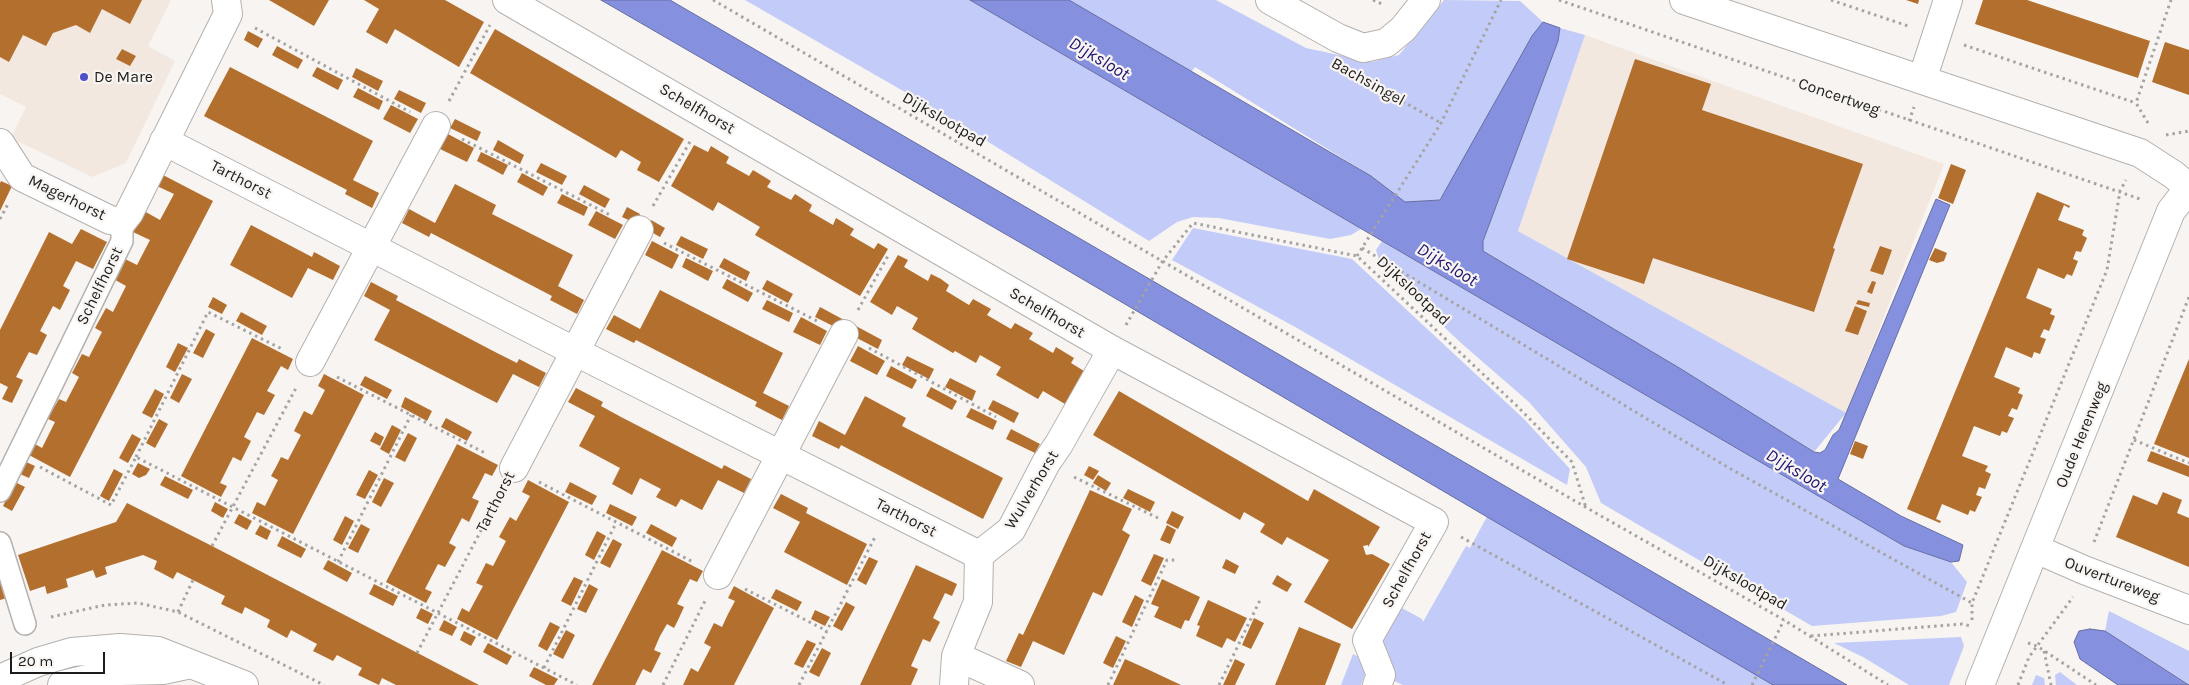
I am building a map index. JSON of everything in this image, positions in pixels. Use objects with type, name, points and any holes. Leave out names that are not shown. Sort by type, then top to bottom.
[{"type":"street","name":"Schelfhorst","points":[[0,491],[122,241],[122,222],[129,213],[228,14],[226,0]]},
{"type":"street","name":"Bachsingel","points":[[1270,0],[1327,32],[1363,48],[1386,43],[1403,29],[1426,0]]},
{"type":"street","points":[[1684,0],[2140,153],[2174,174],[2189,188]]},
{"type":"street","points":[[1922,80],[1948,0]]},
{"type":"street","name":"Schelfhorst","points":[[501,8],[706,114],[904,230],[1117,341],[1434,522],[1367,640],[1381,675],[1377,685]]},
{"type":"street","points":[[310,362],[436,126]]},
{"type":"street","name":"Tarthorst","points":[[164,140],[574,351],[979,555]]},
{"type":"street","name":"Magerhorst","points":[[0,143],[22,177],[110,220],[122,222]]},
{"type":"street","name":"Oude Herenweg","points":[[1980,685],[2171,211],[2189,188]]},
{"type":"street","name":"Tarthorst","points":[[514,468],[639,230]]},
{"type":"street","points":[[718,575],[844,334]]},
{"type":"street","name":"Wulverhorst","points":[[979,555],[1011,530],[1048,460],[1117,341]]},
{"type":"street","points":[[0,543],[25,624]]},
{"type":"street","name":"Ouvertureweg","points":[[2036,549],[2084,570],[2189,610]]},
{"type":"street","points":[[954,685],[956,656],[978,602],[979,555]]},
{"type":"street","points":[[0,679],[38,662],[72,652],[120,648],[158,651],[244,685]]},
{"type":"street","points":[[956,656],[1020,685]]},
{"type":"street","points":[[62,685],[120,671],[163,670],[193,664]]},
{"type":"path","name":"Dijkslootpad","points":[[713,0],[1162,262],[1784,620],[1888,685]]},
{"type":"path","points":[[1357,256],[1441,123],[1501,0]]},
{"type":"path","name":"Concertweg","points":[[1559,0],[2120,191],[2107,270],[1972,603]]},
{"type":"path","points":[[1831,0],[2136,103],[2152,128]]},
{"type":"path","points":[[2136,103],[2170,0]]},
{"type":"path","points":[[436,126],[501,8]]},
{"type":"path","name":"Bachsingel","points":[[1359,76],[1441,123]]},
{"type":"path","points":[[639,230],[706,114]]},
{"type":"path","name":"Dijkslootpad","points":[[1162,262],[1193,223],[1357,256],[1516,405],[1572,462],[1587,508]]},
{"type":"path","points":[[844,334],[904,230]]},
{"type":"path","points":[[1362,248],[1729,468],[1972,603],[1972,626],[1962,624],[1810,636]]},
{"type":"path","points":[[1117,341],[1162,262]]},
{"type":"path","points":[[2018,685],[2029,657],[2073,596],[2189,297]]},
{"type":"path","points":[[17,454],[111,505],[208,312],[310,362],[616,523],[827,631]]},
{"type":"path","points":[[212,546],[310,362]]},
{"type":"path","points":[[338,562],[411,415]]},
{"type":"path","points":[[2134,440],[2189,462]]},
{"type":"path","points":[[136,457],[577,685]]},
{"type":"path","points":[[1048,460],[1083,483],[1158,518]]},
{"type":"path","name":"Tarthorst","points":[[417,653],[514,468]]},
{"type":"path","points":[[799,685],[889,510]]},
{"type":"path","points":[[1434,522],[1728,685]]},
{"type":"path","points":[[544,668],[616,523]]},
{"type":"path","points":[[1108,685],[1167,560],[1176,560]]},
{"type":"path","points":[[663,685],[718,575]]},
{"type":"path","points":[[178,612],[193,580]]},
{"type":"path","points":[[1219,685],[1261,598]]},
{"type":"path","points":[[1752,685],[1784,620]]},
{"type":"path","points":[[2001,635],[2037,646],[2096,685]]},
{"type":"path","points":[[2044,650],[2051,685]]},
{"type":"shaded area","name":"De Mare","points":[[0,0],[171,0],[148,46],[175,61],[126,163],[92,177],[11,138],[26,107],[0,94]]},
{"type":"shaded area","points":[[745,0],[970,0],[1361,229],[1351,235],[1330,239],[1219,218],[1193,217],[1177,222],[1149,241],[938,111]]},
{"type":"shaded area","points":[[1069,0],[1216,0],[1306,48],[1371,62],[1399,55],[1444,0],[1520,1],[1543,22],[1440,200],[1405,202],[1371,176],[1195,67],[1191,72]]},
{"type":"shaded area","points":[[1560,28],[1585,35],[1518,231],[1846,413],[1814,452],[1681,369],[1483,251],[1483,241],[1558,41]]},
{"type":"shaded area","points":[[1585,35],[1944,164],[1846,413],[1518,231]]},
{"type":"shaded area","points":[[1193,228],[1352,259],[1524,419],[1570,469],[1567,485],[1297,328],[1172,260]]},
{"type":"shaded area","points":[[1382,241],[1904,546],[1951,562],[1967,582],[1956,612],[1941,616],[1812,626],[1601,503],[1586,467],[1529,402],[1461,343],[1382,268],[1376,250]]},
{"type":"shaded area","points":[[1496,500],[1816,685],[1403,685],[1381,675],[1367,640],[1389,601],[1422,619],[1423,622],[1466,546],[1470,548]]},
{"type":"shaded area","points":[[2109,611],[2189,651],[2189,684],[2105,631]]},
{"type":"shaded area","points":[[1961,637],[1964,646],[1949,685],[1909,685],[1863,657],[1834,643]]},
{"type":"shaded area","points":[[1353,654],[1369,662],[1361,685],[1341,685]]},
{"type":"shaded area","points":[[2060,672],[2077,685],[2056,685],[2055,675]]},
{"type":"shaded area","points":[[2036,675],[2044,678],[2045,685],[2032,685]]},
{"type":"water","points":[[601,0],[670,0],[1847,685],[1773,685],[1033,250]]},
{"type":"water","name":"Dijksloot","points":[[970,0],[1069,0],[1371,176],[1405,202],[1440,200],[1532,36],[1543,22],[1560,28],[1558,41],[1483,241],[1483,251],[1681,369],[1814,452],[1820,453],[1825,450],[1833,435],[1839,430],[1936,199],[1950,205],[1838,479],[1901,516],[1963,545],[1959,561],[1951,562],[1904,546]]},
{"type":"water","points":[[2090,629],[2105,631],[2189,685],[2118,685],[2080,659],[2074,642],[2079,631]]},
{"type":"building","points":[[0,0],[142,0],[130,24],[102,9],[90,33],[76,25],[53,33],[46,46],[23,35],[9,62],[0,57]]},
{"type":"building","points":[[269,0],[329,0],[314,26]]},
{"type":"building","points":[[364,0],[445,0],[484,22],[459,67],[395,29],[387,44],[366,32],[379,9]]},
{"type":"building","points":[[1906,0],[1919,0],[1918,4]]},
{"type":"building","points":[[1983,0],[2027,0],[2150,41],[2138,78],[1975,24]]},
{"type":"building","points":[[495,29],[684,139],[659,182],[637,170],[641,162],[621,150],[616,158],[470,73]]},
{"type":"building","points":[[248,31],[263,39],[258,48],[244,40]]},
{"type":"building","points":[[2165,42],[2189,50],[2189,95],[2152,82]]},
{"type":"building","points":[[277,46],[303,60],[298,69],[272,55]]},
{"type":"building","points":[[122,49],[136,56],[130,66],[116,59]]},
{"type":"building","points":[[1635,59],[1711,84],[1702,110],[1863,164],[1833,248],[1835,249],[1814,312],[1653,258],[1644,284],[1567,259]]},
{"type":"building","points":[[230,67],[373,141],[353,180],[379,193],[372,208],[345,194],[347,190],[204,116]]},
{"type":"building","points":[[317,67],[343,80],[338,90],[312,76]]},
{"type":"building","points":[[356,68],[383,81],[378,91],[352,77]]},
{"type":"building","points":[[358,88],[383,101],[379,110],[353,97]]},
{"type":"building","points":[[399,90],[426,103],[421,113],[394,99]]},
{"type":"building","points":[[391,105],[418,119],[410,133],[383,119]]},
{"type":"building","points":[[455,119],[481,132],[477,141],[450,128]]},
{"type":"building","points":[[448,134],[474,148],[467,162],[440,149]]},
{"type":"building","points":[[498,140],[524,155],[520,164],[493,150]]},
{"type":"building","points":[[694,145],[708,152],[711,146],[729,157],[726,163],[749,176],[753,170],[771,181],[767,187],[791,200],[795,194],[812,205],[809,211],[833,225],[836,218],[854,229],[850,235],[874,249],[878,243],[888,249],[860,296],[755,235],[760,227],[718,202],[713,211],[671,186]]},
{"type":"building","points":[[481,152],[508,165],[503,175],[477,161]]},
{"type":"building","points":[[541,163],[567,176],[562,185],[536,172]]},
{"type":"building","points":[[1951,164],[1966,170],[1953,204],[1938,198]]},
{"type":"building","points":[[522,173],[548,187],[543,196],[517,182]]},
{"type":"building","points":[[163,175],[213,201],[70,477],[29,455],[35,444],[42,448],[55,422],[48,419],[53,409],[59,399],[66,402],[79,377],[72,373],[82,354],[89,357],[102,332],[95,328],[106,308],[113,312],[126,286],[110,277],[121,257],[137,265],[150,240],[133,232],[144,211],[160,220],[174,194],[157,186]]},
{"type":"building","points":[[1,181],[12,186],[0,211],[0,183]]},
{"type":"building","points":[[455,184],[496,205],[492,214],[573,255],[558,286],[584,300],[577,314],[550,300],[552,296],[431,233],[429,237],[402,223],[409,209],[435,223]]},
{"type":"building","points":[[584,185],[610,199],[605,208],[579,194]]},
{"type":"building","points":[[2037,192],[2070,206],[2069,208],[2064,205],[2058,220],[2084,230],[2082,235],[2087,238],[2081,252],[2076,251],[2073,259],[2078,261],[2072,276],[2067,274],[2064,279],[2038,268],[2026,298],[2052,309],[2050,314],[2055,316],[2049,331],[2044,329],[2040,337],[2046,339],[2040,354],[2034,352],[2032,358],[2006,347],[1994,377],[2020,388],[2018,393],[2023,395],[2017,410],[2012,408],[2008,416],[2014,418],[2007,433],[2002,431],[2000,436],[1974,426],[1962,456],[1988,466],[1985,471],[1991,474],[1985,489],[1979,487],[1976,495],[1982,497],[1975,512],[1970,510],[1968,515],[1942,504],[1936,519],[1941,521],[1940,523],[1907,509]]},
{"type":"building","points":[[562,194],[588,207],[584,216],[557,203]]},
{"type":"building","points":[[627,207],[640,214],[635,223],[622,217]]},
{"type":"building","points":[[596,211],[623,225],[615,239],[588,225]]},
{"type":"building","points":[[651,220],[665,228],[660,237],[646,229]]},
{"type":"building","points":[[251,225],[312,257],[314,252],[340,266],[333,280],[308,268],[292,298],[230,265]]},
{"type":"building","points":[[81,229],[107,242],[93,269],[76,261],[63,286],[70,290],[60,310],[53,306],[40,331],[47,335],[37,355],[29,352],[16,377],[23,380],[12,403],[2,399],[8,387],[0,383],[0,330],[49,232],[72,244]]},
{"type":"building","points":[[681,236],[708,249],[703,259],[676,245]]},
{"type":"building","points":[[652,241],[679,255],[672,269],[645,255]]},
{"type":"building","points":[[1880,246],[1892,250],[1883,275],[1870,271]]},
{"type":"building","points":[[1935,248],[1947,253],[1944,261],[1937,263],[1929,260]]},
{"type":"building","points":[[898,255],[908,260],[904,267],[928,281],[931,274],[941,279],[949,285],[946,291],[969,305],[973,299],[991,309],[987,315],[1011,329],[1015,323],[1033,333],[1029,339],[1053,353],[1056,347],[1074,358],[1071,363],[1084,371],[1065,404],[1043,391],[1038,399],[996,375],[1001,367],[980,355],[976,363],[955,351],[953,353],[912,329],[918,318],[897,306],[892,315],[870,302]]},
{"type":"building","points":[[686,258],[713,271],[708,281],[682,267]]},
{"type":"building","points":[[724,258],[750,272],[746,281],[719,267]]},
{"type":"building","points":[[727,279],[753,293],[748,302],[722,288]]},
{"type":"building","points":[[767,280],[793,294],[788,303],[762,289]]},
{"type":"building","points":[[1872,281],[1876,282],[1872,294],[1867,292]]},
{"type":"building","points":[[371,282],[398,296],[396,300],[497,353],[517,363],[519,359],[546,373],[539,387],[513,374],[497,403],[374,340],[390,310],[364,296]]},
{"type":"building","points":[[660,290],[783,353],[763,393],[789,406],[782,420],[755,406],[757,402],[636,340],[634,343],[606,329],[614,315],[640,329]]},
{"type":"building","points":[[213,297],[227,305],[222,314],[208,307]]},
{"type":"building","points":[[767,300],[793,313],[789,322],[762,309]]},
{"type":"building","points":[[1858,300],[1870,303],[1869,307],[1856,304]]},
{"type":"building","points":[[1855,306],[1867,311],[1858,335],[1845,331]]},
{"type":"building","points":[[820,307],[846,321],[841,330],[815,317]]},
{"type":"building","points":[[241,312],[267,326],[262,335],[236,321]]},
{"type":"building","points":[[801,317],[827,331],[820,345],[793,332]]},
{"type":"building","points":[[856,326],[882,340],[878,349],[851,335]]},
{"type":"building","points":[[206,329],[215,334],[203,358],[193,353]]},
{"type":"building","points":[[252,338],[293,359],[288,370],[281,366],[267,391],[275,395],[264,415],[257,412],[244,437],[251,441],[241,461],[233,457],[220,483],[227,486],[221,497],[181,476]]},
{"type":"building","points":[[178,343],[188,348],[175,372],[166,367]]},
{"type":"building","points":[[858,346],[885,361],[877,375],[850,361]]},
{"type":"building","points":[[907,356],[934,369],[929,379],[902,365]]},
{"type":"building","points":[[2189,359],[2189,458],[2154,444]]},
{"type":"building","points":[[891,366],[917,380],[912,389],[886,376]]},
{"type":"building","points":[[182,374],[192,379],[179,403],[170,398]]},
{"type":"building","points":[[324,374],[364,395],[293,534],[252,513],[257,502],[265,506],[278,480],[271,476],[281,457],[288,460],[301,435],[294,431],[304,411],[312,415],[325,390],[318,386]]},
{"type":"building","points":[[365,376],[392,390],[387,399],[360,385]]},
{"type":"building","points":[[950,378],[976,391],[972,401],[945,387]]},
{"type":"building","points":[[931,387],[957,401],[952,410],[926,396]]},
{"type":"building","points":[[576,388],[603,402],[601,406],[621,417],[722,469],[724,465],[751,479],[744,493],[718,480],[702,510],[681,499],[676,507],[656,497],[661,489],[640,478],[632,495],[612,484],[620,468],[579,446],[595,416],[568,402]]},
{"type":"building","points":[[155,389],[164,394],[152,418],[142,413]]},
{"type":"building","points":[[1119,391],[1308,501],[1314,489],[1380,527],[1368,547],[1368,545],[1363,546],[1366,555],[1372,554],[1390,564],[1352,629],[1304,602],[1329,560],[1287,537],[1282,545],[1260,532],[1265,524],[1244,512],[1240,520],[1093,435]]},
{"type":"building","points":[[865,396],[906,418],[902,426],[1003,478],[983,519],[841,445],[839,449],[812,436],[819,421],[845,435]]},
{"type":"building","points":[[405,397],[432,411],[427,421],[401,407]]},
{"type":"building","points":[[993,400],[1019,413],[1014,423],[988,409]]},
{"type":"building","points":[[971,408],[997,421],[993,430],[966,417]]},
{"type":"building","points":[[446,418],[472,432],[467,441],[441,427]]},
{"type":"building","points":[[159,419],[168,424],[155,448],[146,443]]},
{"type":"building","points":[[392,425],[401,430],[389,454],[380,449]]},
{"type":"building","points":[[1011,429],[1040,444],[1035,453],[1006,439]]},
{"type":"building","points":[[375,432],[384,437],[380,446],[370,441]]},
{"type":"building","points":[[408,433],[417,438],[405,462],[395,457]]},
{"type":"building","points":[[132,434],[141,439],[128,463],[119,458]]},
{"type":"building","points":[[1855,441],[1868,446],[1863,459],[1850,454]]},
{"type":"building","points":[[457,444],[498,465],[492,476],[485,473],[472,498],[479,501],[469,522],[462,518],[449,543],[456,547],[445,567],[438,564],[425,589],[432,592],[426,603],[386,582]]},
{"type":"building","points":[[2151,451],[2189,466],[2189,477],[2147,461]]},
{"type":"building","points":[[26,462],[35,466],[29,478],[20,474]]},
{"type":"building","points":[[138,463],[150,469],[146,475],[139,478],[132,474]]},
{"type":"building","points":[[1089,466],[1099,471],[1093,480],[1084,475]]},
{"type":"building","points":[[114,469],[123,474],[109,501],[100,496]]},
{"type":"building","points":[[369,470],[378,475],[365,499],[356,495]]},
{"type":"building","points":[[1098,475],[1111,483],[1106,491],[1093,483]]},
{"type":"building","points":[[165,476],[193,490],[188,499],[160,485]]},
{"type":"building","points":[[384,478],[394,483],[381,507],[372,502]]},
{"type":"building","points":[[528,480],[569,502],[497,640],[457,619],[462,608],[469,612],[483,586],[476,583],[486,563],[493,566],[506,541],[499,537],[510,517],[516,521],[530,496],[522,492]]},
{"type":"building","points":[[15,482],[25,487],[12,511],[3,506]]},
{"type":"building","points":[[570,482],[597,496],[592,505],[565,492]]},
{"type":"building","points":[[1128,489],[1155,502],[1150,512],[1123,498]]},
{"type":"building","points":[[1090,490],[1132,509],[1122,530],[1130,535],[1102,596],[1093,592],[1064,655],[1033,641],[1021,667],[1006,661],[1019,633],[1023,635]]},
{"type":"building","points":[[2163,492],[2182,500],[2177,513],[2189,518],[2189,567],[2116,537],[2133,495],[2157,505]]},
{"type":"building","points":[[781,494],[808,508],[806,513],[867,544],[847,585],[784,552],[800,522],[773,508]]},
{"type":"building","points":[[215,502],[228,509],[223,518],[211,511]]},
{"type":"building","points":[[127,503],[479,685],[396,685],[382,678],[379,685],[358,675],[362,668],[337,655],[333,661],[313,651],[317,644],[291,630],[287,638],[267,627],[270,620],[245,607],[242,614],[221,604],[225,596],[177,572],[173,579],[154,569],[157,561],[143,555],[105,567],[107,574],[96,578],[93,570],[66,579],[68,587],[47,594],[45,586],[30,591],[18,555],[116,522]]},
{"type":"building","points":[[610,504],[637,517],[632,526],[606,513]]},
{"type":"building","points":[[1172,511],[1184,517],[1178,529],[1166,523]]},
{"type":"building","points":[[239,514],[252,521],[247,530],[234,523]]},
{"type":"building","points":[[345,516],[354,521],[342,545],[333,540]]},
{"type":"building","points":[[361,524],[370,529],[358,553],[348,548]]},
{"type":"building","points":[[651,524],[677,538],[672,547],[646,533]]},
{"type":"building","points":[[260,525],[271,531],[267,540],[255,534]]},
{"type":"building","points":[[1167,525],[1176,530],[1170,544],[1160,540]]},
{"type":"building","points":[[597,531],[606,536],[594,560],[585,555]]},
{"type":"building","points":[[282,536],[306,549],[301,558],[277,546]]},
{"type":"building","points":[[613,539],[622,544],[610,568],[600,563]]},
{"type":"building","points":[[662,550],[703,571],[697,582],[690,579],[677,604],[684,607],[674,628],[667,624],[660,636],[654,650],[661,653],[651,673],[643,669],[635,685],[592,685]]},
{"type":"building","points":[[1154,554],[1164,558],[1151,586],[1141,581]]},
{"type":"building","points":[[869,557],[878,561],[866,585],[857,580]]},
{"type":"building","points":[[1226,559],[1239,566],[1235,574],[1222,568]]},
{"type":"building","points":[[328,560],[352,573],[347,582],[323,569]]},
{"type":"building","points":[[916,565],[957,584],[952,596],[945,593],[933,618],[940,622],[930,642],[923,639],[911,666],[918,669],[911,685],[860,685]]},
{"type":"building","points":[[0,567],[10,597],[0,600]]},
{"type":"building","points":[[1277,575],[1292,584],[1287,592],[1272,584]]},
{"type":"building","points":[[574,577],[583,581],[571,606],[561,601]]},
{"type":"building","points":[[1162,579],[1200,597],[1189,621],[1185,620],[1181,629],[1154,617],[1159,607],[1151,604]]},
{"type":"building","points":[[374,584],[398,596],[393,606],[369,594]]},
{"type":"building","points":[[589,584],[598,589],[586,613],[577,609]]},
{"type":"building","points":[[734,586],[774,608],[734,685],[683,685],[691,668],[698,672],[711,647],[704,643],[714,623],[722,627],[735,601],[728,598]]},
{"type":"building","points":[[776,589],[802,602],[797,611],[771,598]]},
{"type":"building","points":[[1135,595],[1144,600],[1132,627],[1122,622]]},
{"type":"building","points":[[1208,600],[1247,618],[1235,642],[1227,638],[1222,648],[1196,636],[1200,626],[1197,625]]},
{"type":"building","points":[[846,602],[855,607],[842,631],[833,626]]},
{"type":"building","points":[[421,608],[433,614],[428,624],[416,618]]},
{"type":"building","points":[[815,610],[830,617],[825,626],[811,619]]},
{"type":"building","points":[[1254,618],[1264,623],[1251,649],[1242,645]]},
{"type":"building","points":[[444,620],[457,627],[452,636],[439,630]]},
{"type":"building","points":[[550,622],[560,627],[547,651],[538,646]]},
{"type":"building","points":[[1299,627],[1341,644],[1325,685],[1275,685]]},
{"type":"building","points":[[566,630],[575,635],[563,659],[553,654]]},
{"type":"building","points":[[464,631],[476,637],[471,646],[460,640]]},
{"type":"building","points":[[1116,636],[1126,641],[1113,668],[1103,663]]},
{"type":"building","points":[[807,640],[816,644],[803,668],[794,664]]},
{"type":"building","points":[[488,643],[512,656],[507,665],[483,652]]},
{"type":"building","points":[[822,648],[831,653],[819,677],[809,672]]},
{"type":"building","points":[[1125,659],[1147,669],[1181,685],[1113,685]]},
{"type":"building","points":[[1235,659],[1245,664],[1235,685],[1223,685]]},
{"type":"building","points":[[534,667],[558,679],[554,685],[546,685],[529,676]]},
{"type":"place","name":"De Mare","points":[[84,77]]}]
